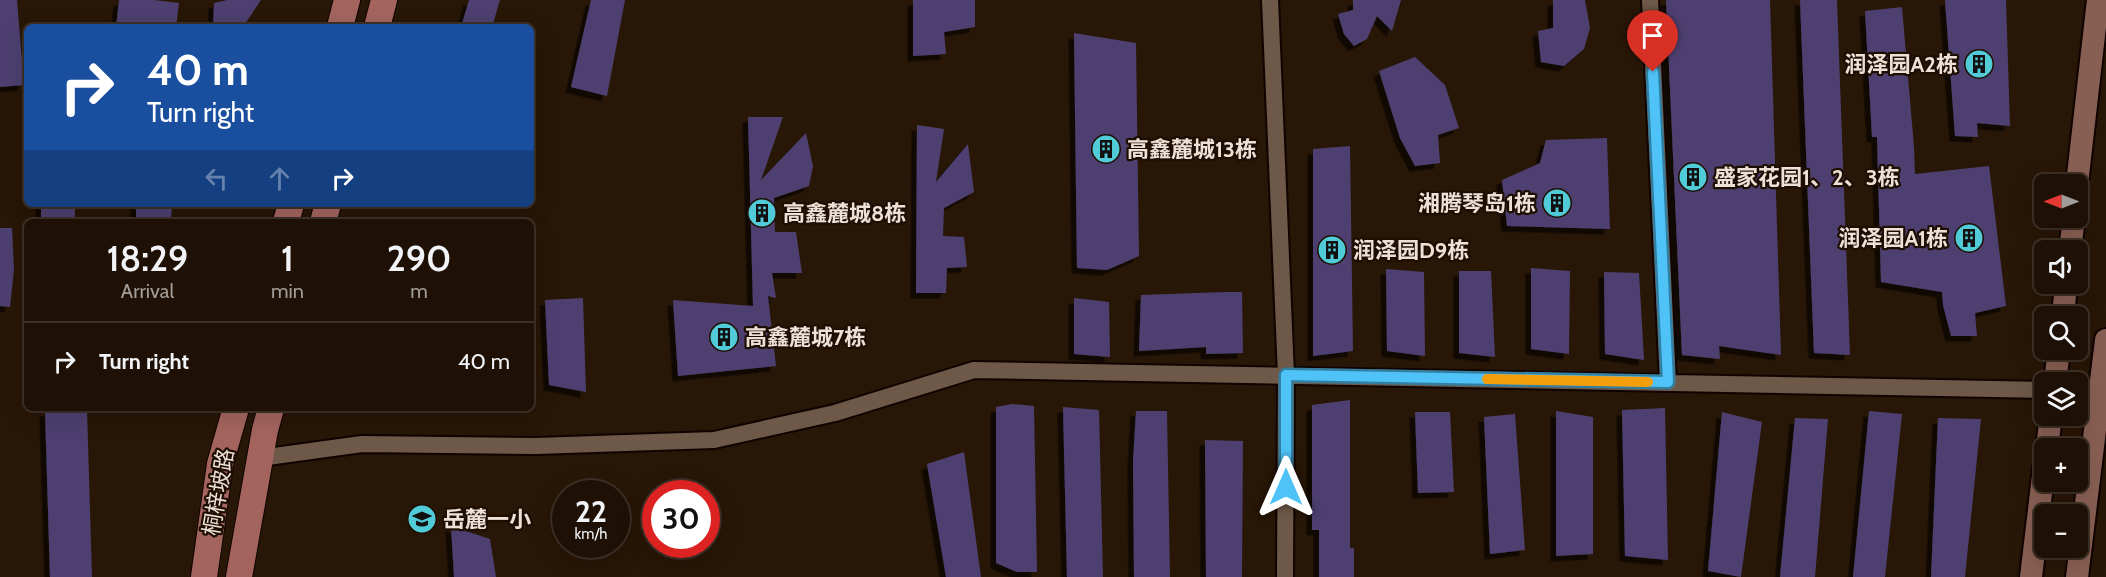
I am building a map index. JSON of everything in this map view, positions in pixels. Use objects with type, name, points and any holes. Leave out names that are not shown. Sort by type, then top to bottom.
[{"type":"main road","points":[[341,24],[347,0]]},
{"type":"main road","points":[[378,24],[384,0]]},
{"type":"main road","points":[[2079,174],[2098,0]]},
{"type":"main road","points":[[2077,577],[2106,340]]},
{"type":"main road","name":"桐梓坡路","points":[[204,577],[220,464],[235,411]]},
{"type":"main road","name":"桐梓坡路","points":[[239,577],[270,411]]},
{"type":"main road","points":[[2031,577],[2041,492]]},
{"type":"street","points":[[1270,0],[1286,375],[1286,577]]},
{"type":"street","points":[[1650,0],[1668,382]]},
{"type":"street","points":[[260,458],[362,444],[536,446],[714,440],[835,413],[974,370],[2034,390]]},
{"type":"building","points":[[0,0],[17,0],[24,85],[0,87]]},
{"type":"building","points":[[119,0],[179,3],[176,24],[116,24]]},
{"type":"building","points":[[227,0],[261,0],[245,24],[213,24],[214,3]]},
{"type":"building","points":[[469,0],[500,0],[493,24],[462,24]]},
{"type":"building","points":[[591,0],[625,0],[607,96],[571,87]]},
{"type":"building","points":[[913,0],[975,0],[975,27],[944,32],[946,54],[913,56]]},
{"type":"building","points":[[1353,0],[1401,0],[1392,31],[1377,16],[1367,39],[1354,46],[1344,34],[1338,14],[1353,10]]},
{"type":"building","points":[[1553,0],[1585,0],[1590,28],[1584,49],[1564,66],[1541,62],[1538,31],[1553,28]]},
{"type":"building","points":[[1666,0],[1770,0],[1781,355],[1719,346],[1720,359],[1682,355]]},
{"type":"building","points":[[1800,0],[1837,0],[1850,355],[1814,353]]},
{"type":"building","name":"润泽园A2栋","points":[[1945,0],[2006,0],[2010,126],[1977,123],[1978,137],[1955,136]]},
{"type":"building","points":[[1902,7],[1915,174],[1989,166],[2006,306],[1975,313],[1977,336],[1951,336],[1942,292],[1881,282],[1877,137],[1872,137],[1865,11]]},
{"type":"building","name":"高鑫麓城13栋","points":[[1074,33],[1136,43],[1139,256],[1107,270],[1077,268]]},
{"type":"building","points":[[1415,57],[1445,85],[1459,128],[1438,135],[1440,163],[1415,166],[1400,138],[1379,71]]},
{"type":"building","points":[[748,117],[783,117],[761,180],[806,133],[813,166],[809,186],[774,198],[775,232],[796,232],[802,273],[772,273],[776,298],[768,296],[776,366],[678,376],[673,300],[753,306]]},
{"type":"building","points":[[917,125],[944,129],[936,182],[968,144],[974,192],[944,208],[943,236],[964,237],[967,267],[947,268],[946,293],[916,293]]},
{"type":"building","name":"湘腾琴岛1栋","points":[[1607,138],[1610,229],[1507,226],[1502,180],[1540,163],[1546,140]]},
{"type":"building","name":"润泽园D9栋","points":[[1350,146],[1353,351],[1313,356],[1313,149]]},
{"type":"building","points":[[41,207],[75,207],[75,219],[41,219]]},
{"type":"building","points":[[136,207],[172,207],[171,219],[136,219]]},
{"type":"building","points":[[0,228],[12,228],[14,269],[10,307],[0,306]]},
{"type":"building","points":[[1531,268],[1570,271],[1569,354],[1531,349]]},
{"type":"building","points":[[1386,269],[1424,272],[1425,356],[1387,351]]},
{"type":"building","points":[[1459,271],[1491,271],[1495,357],[1459,353]]},
{"type":"building","points":[[1604,272],[1639,273],[1644,360],[1605,354]]},
{"type":"building","points":[[1242,292],[1243,353],[1206,354],[1206,347],[1139,351],[1141,295]]},
{"type":"building","points":[[583,298],[586,392],[549,385],[545,300]]},
{"type":"building","points":[[1074,298],[1109,302],[1110,357],[1074,354]]},
{"type":"building","points":[[1350,400],[1350,548],[1354,548],[1354,577],[1319,577],[1319,530],[1312,530],[1312,405]]},
{"type":"building","points":[[1012,404],[1034,406],[1037,572],[1017,572],[996,563],[996,407]]},
{"type":"building","points":[[1063,407],[1099,410],[1103,577],[1067,577]]},
{"type":"building","points":[[1665,408],[1668,560],[1625,556],[1622,410]]},
{"type":"building","points":[[45,411],[87,411],[92,577],[50,577]]},
{"type":"building","points":[[1136,411],[1167,411],[1170,577],[1134,577],[1133,461]]},
{"type":"building","points":[[1556,411],[1593,417],[1593,554],[1556,556]]},
{"type":"building","points":[[1869,411],[1902,414],[1885,577],[1853,577]]},
{"type":"building","points":[[1415,412],[1450,412],[1454,492],[1418,493]]},
{"type":"building","points":[[1722,412],[1762,422],[1741,577],[1708,571]]},
{"type":"building","points":[[1515,414],[1525,550],[1490,554],[1484,417]]},
{"type":"building","points":[[1795,418],[1828,419],[1815,577],[1780,577]]},
{"type":"building","points":[[1938,418],[1981,419],[1965,577],[1931,577]]},
{"type":"building","points":[[1205,440],[1243,441],[1242,577],[1206,577]]},
{"type":"building","points":[[964,452],[981,577],[946,577],[927,464]]},
{"type":"building","points":[[451,526],[490,539],[496,577],[454,577]]},
{"type":"slow traffic","points":[[1487,379],[1648,382]]},
{"type":"place","name":"润泽园A2栋","points":[[1979,64]]},
{"type":"place","name":"高鑫麓城13栋","points":[[1106,149]]},
{"type":"place","name":"盛家花园1、2、3栋","points":[[1693,177]]},
{"type":"place","name":"湘腾琴岛1栋","points":[[1557,203]]},
{"type":"place","name":"高鑫麓城8栋","points":[[762,213]]},
{"type":"place","name":"润泽园A1栋","points":[[1969,238]]},
{"type":"place","name":"润泽园D9栋","points":[[1332,250]]},
{"type":"place","name":"高鑫麓城7栋","points":[[724,337]]},
{"type":"place","name":"岳麓一小","points":[[422,519]]},
{"type":"route","points":[[1286,487],[1286,375],[1668,382],[1653,72]]}]
